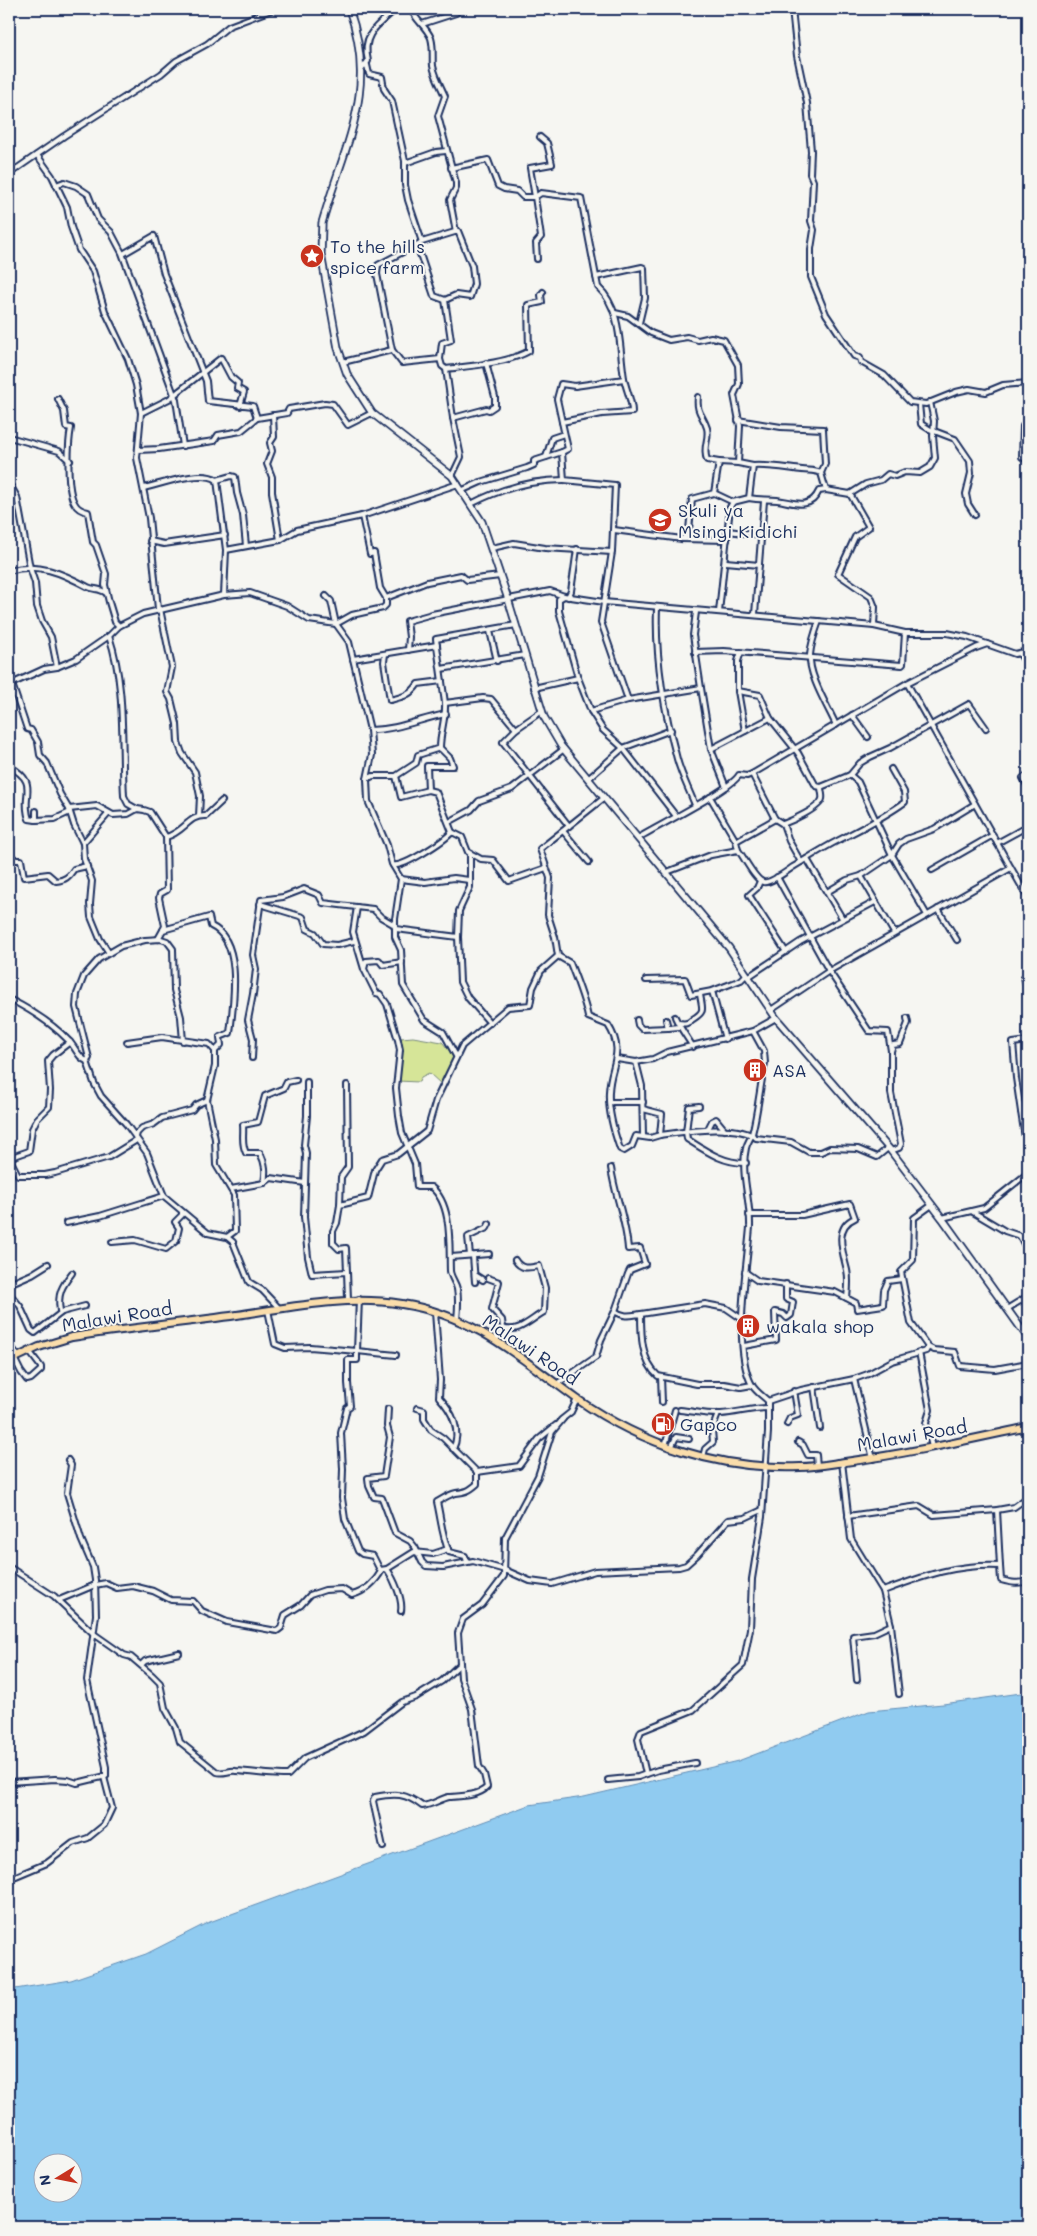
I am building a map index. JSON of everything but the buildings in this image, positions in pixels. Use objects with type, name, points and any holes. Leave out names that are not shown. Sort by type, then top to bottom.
[{"type":"main road","name":"Malawi Road","points":[[14,1358],[28,1351],[72,1337],[278,1308],[359,1299],[403,1304],[457,1320],[496,1340],[558,1382],[577,1398],[621,1426],[668,1447],[703,1458],[766,1467],[817,1466],[873,1458],[1028,1428]]},
{"type":"street","points":[[9,174],[161,74],[176,61],[207,44],[229,26],[274,9]]},
{"type":"street","points":[[349,9],[364,67],[369,74],[382,77],[384,89],[392,101],[405,164],[405,185],[408,200],[422,242]]},
{"type":"street","points":[[396,9],[368,37],[361,91],[355,118],[322,223],[321,239],[325,274],[346,374],[372,413],[452,476],[463,490],[482,522],[492,548],[542,711],[564,749],[729,948],[776,1018],[889,1150],[942,1218],[1028,1338]]},
{"type":"street","points":[[411,9],[415,18],[422,24],[431,38],[434,52],[433,66],[446,96],[438,116],[456,184],[450,200],[456,232],[458,231],[472,266],[474,284],[470,296],[456,295],[445,300],[434,296],[417,245]]},
{"type":"street","points":[[422,24],[456,13],[458,9]]},
{"type":"street","points":[[792,9],[797,56],[807,103],[810,174],[812,181],[810,211],[814,239],[811,249],[811,269],[815,289],[835,329],[854,356],[860,358],[861,362],[884,375],[910,402],[919,404],[930,402],[943,395],[969,389],[986,392],[1003,385],[1028,383]]},
{"type":"street","points":[[537,259],[536,243],[541,237],[530,168],[552,164],[547,143],[540,137]]},
{"type":"street","points":[[405,164],[436,152],[446,151]]},
{"type":"street","points":[[37,155],[67,207],[71,227],[79,250],[93,271],[106,311],[128,359],[141,413],[137,458],[144,488],[159,609],[172,667],[167,692],[182,753],[195,772],[200,796],[199,816]]},
{"type":"street","points":[[451,168],[488,160],[498,186],[517,191],[523,197],[535,197],[541,193],[581,198],[598,286],[606,295],[616,313],[624,379],[632,403],[632,412],[602,414],[562,422]]},
{"type":"street","points":[[56,185],[64,182],[76,186],[88,194],[98,219],[111,232],[123,254],[174,394],[178,408],[183,446]]},
{"type":"street","points":[[440,359],[402,364],[392,350],[376,267],[382,261],[422,242],[456,232]]},
{"type":"street","points":[[123,254],[154,236],[164,274],[203,371],[208,388],[208,401],[253,406],[257,418]]},
{"type":"street","points":[[596,277],[624,270],[644,268],[645,298],[639,323]]},
{"type":"street","points":[[446,369],[521,356],[529,351],[528,306],[542,302],[541,295],[543,292]]},
{"type":"street","points":[[445,300],[451,340],[442,343],[440,359],[442,366],[446,369],[461,457],[452,476]]},
{"type":"street","points":[[616,313],[628,316],[651,333],[669,340],[687,336],[698,340],[710,337],[724,340],[738,365],[739,384],[734,395],[740,426],[738,463]]},
{"type":"street","points":[[343,362],[392,350]]},
{"type":"street","points":[[141,413],[155,407],[174,394],[221,358],[232,377],[238,383],[238,388],[244,392],[240,406]]},
{"type":"street","points":[[453,418],[486,409],[489,410],[495,406],[496,397],[486,363]]},
{"type":"street","points":[[463,490],[527,468],[534,465],[534,461],[568,449],[557,398],[560,384],[575,386],[624,379]]},
{"type":"street","points":[[698,397],[698,412],[707,431],[704,454],[707,460],[753,466],[775,465],[814,470],[822,473]]},
{"type":"street","points":[[58,399],[64,411],[66,427],[71,428],[68,472],[74,502],[88,512],[93,542],[96,545],[106,574],[106,593],[115,622],[119,626]]},
{"type":"street","points":[[682,539],[687,535],[692,499],[714,493],[733,502],[749,498],[764,501],[776,500],[799,505],[816,498],[819,491],[826,490],[850,494],[866,484],[881,480],[888,474],[895,476],[905,472],[925,470],[935,458],[934,420],[930,402]]},
{"type":"street","points":[[138,450],[214,441],[218,435],[241,431],[257,418],[286,414],[289,409],[325,403],[333,404],[348,425],[372,413]]},
{"type":"street","points":[[919,404],[920,421],[933,431],[955,439],[970,461],[971,473],[966,494],[968,504],[975,515]]},
{"type":"street","points":[[273,415],[274,437],[270,442],[272,451],[267,464],[272,477],[272,492],[280,540]]},
{"type":"street","points":[[738,420],[781,427],[822,429],[825,464],[822,473],[826,490]]},
{"type":"street","points":[[1028,424],[1023,426],[1022,458],[1028,461]]},
{"type":"street","points":[[546,456],[552,438],[564,434]]},
{"type":"street","points":[[9,437],[59,451],[70,461]]},
{"type":"street","points":[[562,452],[564,480]]},
{"type":"street","points":[[714,493],[719,462]]},
{"type":"street","points":[[749,498],[753,466]]},
{"type":"street","points":[[144,488],[191,476],[212,476],[217,480],[226,550],[224,595]]},
{"type":"street","points":[[217,480],[231,476],[235,477],[236,493],[243,515],[246,546]]},
{"type":"street","points":[[471,504],[485,496],[544,480],[615,485],[612,552],[601,622],[628,700]]},
{"type":"street","points":[[9,482],[17,497],[30,568],[36,584],[37,606],[42,621],[51,636],[57,667]]},
{"type":"street","points":[[226,550],[280,540],[297,530],[362,516],[458,484]]},
{"type":"street","points":[[850,494],[869,527],[855,537],[838,574],[871,598],[875,608],[874,626]]},
{"type":"street","points":[[755,614],[764,501]]},
{"type":"street","points":[[720,612],[730,507],[733,502]]},
{"type":"street","points":[[109,952],[100,939],[91,917],[92,881],[84,859],[82,843],[70,810],[60,794],[47,763],[40,755],[36,737],[31,730],[27,729],[10,684],[44,669],[57,667],[76,659],[109,636],[119,626],[159,609],[224,595],[250,593],[287,606],[309,620],[336,624],[352,615],[383,608],[386,605],[386,598],[380,588],[374,553],[370,554],[362,516]]},
{"type":"street","points":[[614,530],[682,539],[727,540]]},
{"type":"street","points":[[728,532],[761,535]]},
{"type":"street","points":[[150,542],[164,544],[225,535]]},
{"type":"street","points":[[492,548],[514,543],[545,548],[612,552]]},
{"type":"street","points":[[577,549],[571,592],[559,600],[559,611],[578,678],[591,711],[602,730],[623,748],[676,816]]},
{"type":"street","points":[[726,562],[759,565]]},
{"type":"street","points":[[9,571],[30,568],[48,569],[82,582],[89,588],[101,589],[106,593]]},
{"type":"street","points":[[386,598],[427,582],[461,575],[468,580],[500,576]]},
{"type":"street","points":[[408,650],[409,637],[406,621],[550,592],[604,602],[657,608],[696,612],[755,614],[874,626],[905,632],[947,633],[967,637],[1015,654],[1028,652]]},
{"type":"street","points":[[326,596],[331,601],[336,624],[348,642],[370,730],[372,755],[367,779],[368,801],[387,845],[392,864],[401,879],[395,919],[395,937],[401,950],[403,985],[424,1020],[443,1032],[456,1056]]},
{"type":"street","points":[[657,608],[657,654],[671,730],[677,760],[696,805]]},
{"type":"street","points":[[696,612],[693,635],[711,749],[726,787]]},
{"type":"street","points":[[819,621],[812,638],[809,658],[815,680],[836,724]]},
{"type":"street","points":[[428,790],[427,766],[453,766],[450,758],[440,748],[440,733],[446,714],[436,639],[516,626]]},
{"type":"street","points":[[490,631],[497,660]]},
{"type":"street","points":[[695,652],[714,650],[902,665],[905,632]]},
{"type":"street","points":[[109,636],[115,652],[120,685],[124,796],[128,804],[137,809],[150,812],[166,837],[166,890],[160,894],[159,898],[165,926],[158,939]]},
{"type":"street","points":[[638,838],[710,798],[737,780],[740,775],[747,776],[752,774],[907,683],[986,644]]},
{"type":"street","points":[[353,659],[437,645]]},
{"type":"street","points":[[741,652],[738,662],[738,691],[745,731]]},
{"type":"street","points":[[386,654],[384,662],[390,700],[405,697],[418,684],[442,680]]},
{"type":"street","points":[[1020,654],[1028,667]]},
{"type":"street","points":[[441,669],[525,655]]},
{"type":"street","points":[[534,688],[578,678]]},
{"type":"street","points":[[907,683],[1011,868],[1026,888],[1028,898]]},
{"type":"street","points":[[591,711],[628,700],[701,688]]},
{"type":"street","points":[[738,691],[760,696],[770,718],[795,749],[808,775],[816,786],[821,787],[850,775],[870,757],[890,748],[969,704],[986,728]]},
{"type":"street","points":[[445,703],[483,698],[492,699],[516,729]]},
{"type":"street","points":[[542,711],[516,729],[503,742],[569,826]]},
{"type":"street","points":[[370,730],[409,725],[424,718],[446,714]]},
{"type":"street","points":[[852,715],[868,737]]},
{"type":"street","points":[[711,749],[770,718]]},
{"type":"street","points":[[588,779],[623,748],[671,730]]},
{"type":"street","points":[[367,779],[373,776],[396,776],[416,762],[418,755],[440,748]]},
{"type":"street","points":[[449,822],[471,810],[480,801],[504,794],[564,749]]},
{"type":"street","points":[[9,766],[24,775],[28,786],[27,817],[36,820],[55,819],[70,810],[98,806],[105,808],[113,815],[128,814],[137,809]]},
{"type":"street","points":[[710,798],[736,841],[738,850],[748,862],[756,878],[767,882],[905,802],[904,792],[890,769]]},
{"type":"street","points":[[752,774],[775,819],[783,824],[789,841],[801,862]]},
{"type":"street","points":[[1028,774],[1023,778],[1028,787]]},
{"type":"street","points":[[850,775],[858,782],[892,855],[927,915]]},
{"type":"street","points":[[396,776],[401,797],[428,790],[436,792],[452,832],[462,837],[470,855],[470,887],[459,911],[460,982],[468,998],[490,1023]]},
{"type":"street","points":[[783,824],[794,820],[820,803],[822,800],[821,787]]},
{"type":"street","points":[[558,956],[555,937],[548,915],[550,887],[540,849],[604,798]]},
{"type":"street","points":[[166,837],[183,830],[191,819],[206,816],[222,801]]},
{"type":"street","points":[[827,892],[847,880],[861,876],[892,855],[899,844],[906,839],[934,829],[975,804]]},
{"type":"street","points":[[36,810],[36,820]]},
{"type":"street","points":[[82,843],[109,813]]},
{"type":"street","points":[[736,841],[775,819]]},
{"type":"street","points":[[997,843],[1028,826]]},
{"type":"street","points":[[562,831],[589,862]]},
{"type":"street","points":[[392,864],[396,866],[405,864],[412,858],[439,844],[452,832]]},
{"type":"street","points":[[9,834],[11,837],[10,854],[12,858],[22,860],[24,877],[48,874],[56,881],[62,880],[69,877],[74,869],[87,866]]},
{"type":"street","points":[[932,870],[993,835]]},
{"type":"street","points":[[667,872],[711,855],[738,850]]},
{"type":"street","points":[[470,855],[481,859],[493,860],[509,881],[546,868]]},
{"type":"street","points":[[807,859],[842,918]]},
{"type":"street","points":[[771,1010],[829,971],[852,960],[1011,868]]},
{"type":"street","points":[[861,876],[894,934]]},
{"type":"street","points":[[558,956],[570,963],[575,980],[586,1001],[588,1017],[608,1025],[618,1050],[609,1092],[620,1148],[624,1150],[632,1146],[636,1136],[650,1138],[708,1129],[725,1130],[752,1135],[756,1138],[791,1142],[809,1152],[821,1152],[830,1148],[858,1149],[877,1157],[889,1150],[899,1148],[901,1144],[891,1093],[891,1051],[888,1032],[869,1031],[829,971],[777,877]]},
{"type":"street","points":[[401,879],[425,882],[454,878],[469,880]]},
{"type":"street","points":[[760,881],[757,888],[749,895],[786,952]]},
{"type":"street","points":[[252,1058],[253,1039],[248,1020],[256,969],[253,955],[261,900],[283,897],[304,889],[319,896],[323,903],[373,909],[381,917],[393,924],[396,929]]},
{"type":"street","points":[[646,980],[685,979],[691,995],[712,991],[741,980],[842,918],[875,902]]},
{"type":"street","points":[[260,904],[303,917],[307,929],[315,933],[323,944],[354,941]]},
{"type":"street","points":[[357,907],[353,932],[354,941],[364,969],[376,993],[380,994],[387,1004],[398,1040],[397,1097],[402,1133],[415,1164],[416,1187],[432,1187],[442,1199],[451,1257],[450,1272],[457,1288],[459,1308],[457,1320]]},
{"type":"street","points":[[938,909],[957,940]]},
{"type":"street","points":[[163,930],[209,917],[211,926],[218,929],[227,942],[232,963],[235,994],[230,1033],[220,1037],[221,1046],[215,1051]]},
{"type":"street","points":[[396,929],[458,937]]},
{"type":"street","points":[[183,1040],[181,1017],[174,990],[173,949],[167,942],[158,939],[121,946],[99,959],[84,976],[77,994],[76,1007],[88,1058],[87,1061],[94,1083],[101,1096],[126,1124],[147,1153],[164,1196],[208,1232],[227,1238],[235,1245],[243,1272],[249,1282],[262,1290],[278,1308]]},
{"type":"street","points":[[340,1206],[368,1198],[372,1179],[382,1159],[398,1154],[407,1146],[420,1139],[427,1131],[436,1100],[462,1046],[508,1007],[530,1005],[533,988],[541,970],[558,956]]},
{"type":"street","points":[[364,969],[368,960],[379,960],[383,964],[402,962]]},
{"type":"street","points":[[1028,975],[1024,977],[1028,992]]},
{"type":"street","points":[[712,991],[725,1039]]},
{"type":"street","points":[[637,1020],[638,1026],[642,1029],[668,1028],[685,1024],[700,1017],[702,1012],[700,994]]},
{"type":"street","points":[[9,999],[34,1012],[70,1042],[82,1059],[87,1061]]},
{"type":"street","points":[[675,1017],[678,1025],[686,1034],[693,1047]]},
{"type":"street","points":[[617,1059],[636,1062],[653,1059],[666,1052],[753,1031],[776,1018]]},
{"type":"street","points":[[891,1051],[893,1045],[900,1044],[908,1023],[907,1018]]},
{"type":"street","points":[[666,1020],[668,1028]]},
{"type":"street","points":[[646,1774],[638,1739],[641,1731],[693,1710],[743,1665],[750,1629],[752,1579],[766,1467],[768,1408],[768,1401],[752,1385],[745,1362],[742,1319],[749,1215],[745,1186],[746,1147],[752,1135],[765,1063],[764,1052],[753,1031]]},
{"type":"street","points":[[127,1042],[162,1036],[208,1044],[215,1051],[215,1066],[207,1100],[215,1140],[216,1165],[231,1189],[235,1204],[236,1228],[227,1238]]},
{"type":"street","points":[[1028,1041],[1014,1043],[1016,1078],[1028,1157]]},
{"type":"street","points":[[70,1042],[48,1061],[49,1107],[37,1119],[32,1129],[29,1151],[9,1158],[18,1175],[45,1175],[108,1156],[136,1139]]},
{"type":"street","points":[[636,1062],[642,1086],[643,1136]]},
{"type":"street","points":[[264,1183],[266,1172],[263,1159],[258,1152],[246,1153],[242,1142],[243,1126],[258,1122],[265,1096],[284,1088],[287,1082],[296,1080]]},
{"type":"street","points":[[307,1082],[307,1116],[304,1145],[306,1154],[304,1218],[308,1257],[312,1274],[348,1272]]},
{"type":"street","points":[[347,1085],[348,1168],[341,1177],[340,1206],[332,1231],[333,1243],[339,1248],[346,1248],[348,1299]]},
{"type":"street","points":[[136,1139],[136,1133],[142,1128],[154,1124],[162,1118],[192,1110],[196,1105],[207,1100]]},
{"type":"street","points":[[610,1102],[643,1102]]},
{"type":"street","points":[[699,1106],[688,1107],[687,1139],[710,1154],[731,1163],[746,1163]]},
{"type":"street","points":[[643,1109],[662,1114],[660,1135]]},
{"type":"street","points":[[1021,1112],[1028,1110]]},
{"type":"street","points":[[708,1129],[712,1121],[716,1119],[725,1130]]},
{"type":"street","points":[[558,1382],[596,1357],[601,1340],[615,1311],[630,1270],[646,1264],[640,1248],[628,1249],[620,1203],[615,1193],[611,1168]]},
{"type":"street","points":[[973,1212],[984,1208],[1028,1173]]},
{"type":"street","points":[[231,1189],[264,1183],[271,1178],[305,1184]]},
{"type":"street","points":[[66,1223],[100,1216],[164,1196]]},
{"type":"street","points":[[749,1215],[802,1215],[850,1204],[855,1218],[846,1224],[840,1238],[842,1259],[848,1278],[847,1298]]},
{"type":"street","points":[[932,1205],[914,1218],[913,1260],[901,1272],[911,1322],[928,1346],[934,1350],[955,1352],[960,1366],[996,1369],[1028,1363]]},
{"type":"street","points":[[942,1218],[966,1211],[973,1212],[1005,1231],[1020,1236],[1028,1252]]},
{"type":"street","points":[[112,1242],[135,1240],[166,1249],[176,1241],[179,1228],[175,1222],[182,1215],[182,1212]]},
{"type":"street","points":[[475,1282],[468,1237],[487,1228],[489,1224]]},
{"type":"street","points":[[451,1257],[489,1254]]},
{"type":"street","points":[[502,1328],[508,1331],[517,1329],[544,1312],[545,1288],[539,1266],[524,1268],[515,1260]]},
{"type":"street","points":[[9,1284],[32,1274],[48,1264]]},
{"type":"street","points":[[745,1272],[758,1281],[824,1290],[856,1303],[857,1309],[883,1305],[884,1290],[888,1281],[902,1279]]},
{"type":"street","points":[[62,1312],[58,1302],[62,1285],[72,1273]]},
{"type":"street","points":[[475,1275],[499,1282],[492,1309],[502,1320],[502,1328],[496,1340]]},
{"type":"street","points":[[744,1346],[776,1340],[774,1312],[783,1314],[787,1318],[791,1315],[793,1302],[786,1299],[786,1284]]},
{"type":"street","points":[[9,1293],[20,1306],[31,1330],[35,1333],[62,1312],[85,1306]]},
{"type":"street","points":[[1008,1309],[1028,1296]]},
{"type":"street","points":[[359,1299],[357,1360],[348,1360],[347,1377],[350,1406],[347,1408],[341,1433],[342,1504],[345,1519],[358,1552],[373,1556],[384,1569],[401,1601],[401,1611]]},
{"type":"street","points":[[615,1311],[620,1315],[629,1316],[700,1304],[726,1308],[742,1319]]},
{"type":"street","points":[[268,1310],[275,1344],[284,1348],[310,1347],[396,1355]]},
{"type":"street","points":[[435,1312],[440,1380],[439,1397],[449,1410],[455,1424],[457,1441],[453,1449]]},
{"type":"street","points":[[642,1314],[641,1330],[644,1349],[655,1374],[697,1384],[724,1384],[740,1387],[752,1385]]},
{"type":"street","points":[[9,1344],[21,1372],[27,1380],[31,1380],[41,1370],[41,1367],[28,1351]]},
{"type":"street","points":[[768,1401],[794,1392],[854,1379],[892,1361],[926,1351],[928,1346]]},
{"type":"street","points":[[919,1352],[930,1410],[926,1423],[932,1447]]},
{"type":"street","points":[[662,1377],[662,1402]]},
{"type":"street","points":[[854,1379],[873,1458]]},
{"type":"street","points":[[814,1387],[820,1428]]},
{"type":"street","points":[[787,1424],[790,1418],[798,1415],[794,1392]]},
{"type":"street","points":[[477,1472],[519,1466],[539,1439],[571,1412],[577,1398]]},
{"type":"street","points":[[417,1408],[424,1410],[427,1425],[477,1472],[478,1484],[472,1489],[461,1494],[455,1493],[437,1502],[441,1516],[443,1539],[448,1549],[452,1554],[465,1556],[468,1561]]},
{"type":"street","points":[[668,1447],[678,1410],[718,1414],[768,1408]]},
{"type":"street","points":[[388,1409],[387,1426],[390,1437],[384,1476],[368,1478],[369,1486],[374,1497],[382,1498],[395,1533],[410,1541],[416,1547],[416,1551],[426,1566],[443,1566],[468,1561],[530,1581],[552,1584],[595,1571],[679,1567],[692,1561],[728,1520],[745,1518],[762,1510]]},
{"type":"street","points":[[703,1458],[705,1449],[713,1442],[712,1430],[718,1414]]},
{"type":"street","points":[[9,1566],[59,1600],[109,1646],[142,1664],[160,1683],[165,1708],[176,1728],[180,1742],[217,1772],[223,1774],[235,1770],[245,1773],[259,1772],[288,1775],[305,1758],[364,1731],[402,1702],[416,1697],[442,1681],[459,1665],[461,1660],[458,1633],[463,1619],[478,1610],[504,1576],[505,1538],[508,1529],[538,1476],[552,1432],[563,1419]]},
{"type":"street","points":[[668,1447],[676,1437],[689,1439]]},
{"type":"street","points":[[798,1442],[803,1444],[808,1455],[816,1455],[817,1466]]},
{"type":"street","points":[[9,1879],[47,1864],[73,1843],[88,1838],[104,1825],[112,1808],[104,1776],[106,1776],[106,1766],[88,1680],[96,1614],[93,1567],[81,1539],[67,1493],[71,1465],[68,1460]]},
{"type":"street","points":[[842,1462],[851,1540],[883,1591],[891,1625],[899,1694]]},
{"type":"street","points":[[848,1516],[919,1506],[934,1515],[997,1510],[1014,1507],[1028,1497]]},
{"type":"street","points":[[997,1510],[1002,1580],[1019,1584],[1028,1580]]},
{"type":"street","points":[[59,1600],[95,1585],[109,1584],[118,1588],[133,1586],[153,1591],[171,1600],[192,1601],[202,1611],[227,1622],[277,1631],[281,1628],[285,1615],[301,1605],[310,1595],[325,1590],[342,1589],[352,1595],[358,1594],[373,1583],[384,1569],[406,1555],[416,1551],[433,1554],[448,1549]]},
{"type":"street","points":[[883,1591],[941,1570],[979,1565],[1000,1566]]},
{"type":"street","points":[[857,1680],[853,1636],[874,1633],[891,1625]]},
{"type":"street","points":[[142,1664],[145,1661],[179,1653]]},
{"type":"street","points":[[383,1847],[373,1801],[375,1798],[403,1795],[412,1797],[422,1806],[432,1805],[449,1797],[478,1792],[487,1787],[484,1774],[479,1766],[472,1709],[462,1682],[459,1665]]},
{"type":"street","points":[[608,1780],[638,1777],[695,1762]]},
{"type":"street","points":[[9,1782],[56,1779],[77,1783],[104,1776]]},
{"type":"green space","points":[[413,1037],[442,1042],[454,1056],[442,1085],[429,1073],[421,1077],[419,1082],[397,1081],[401,1038]]},
{"type":"water","points":[[1028,1692],[1028,2227],[9,2227],[9,1990],[71,1980],[146,1954],[207,1923],[529,1805],[584,1797],[738,1761],[869,1711],[943,1704]]},
{"type":"place","name":"To the hills spice farm","points":[[312,256]]},
{"type":"place","name":"Skuli ya Msingi Kidichi","points":[[660,520]]},
{"type":"place","name":"ASA","points":[[755,1070]]},
{"type":"place","name":"wakala shop","points":[[748,1326]]},
{"type":"place","name":"Gapco","points":[[663,1424]]}]
